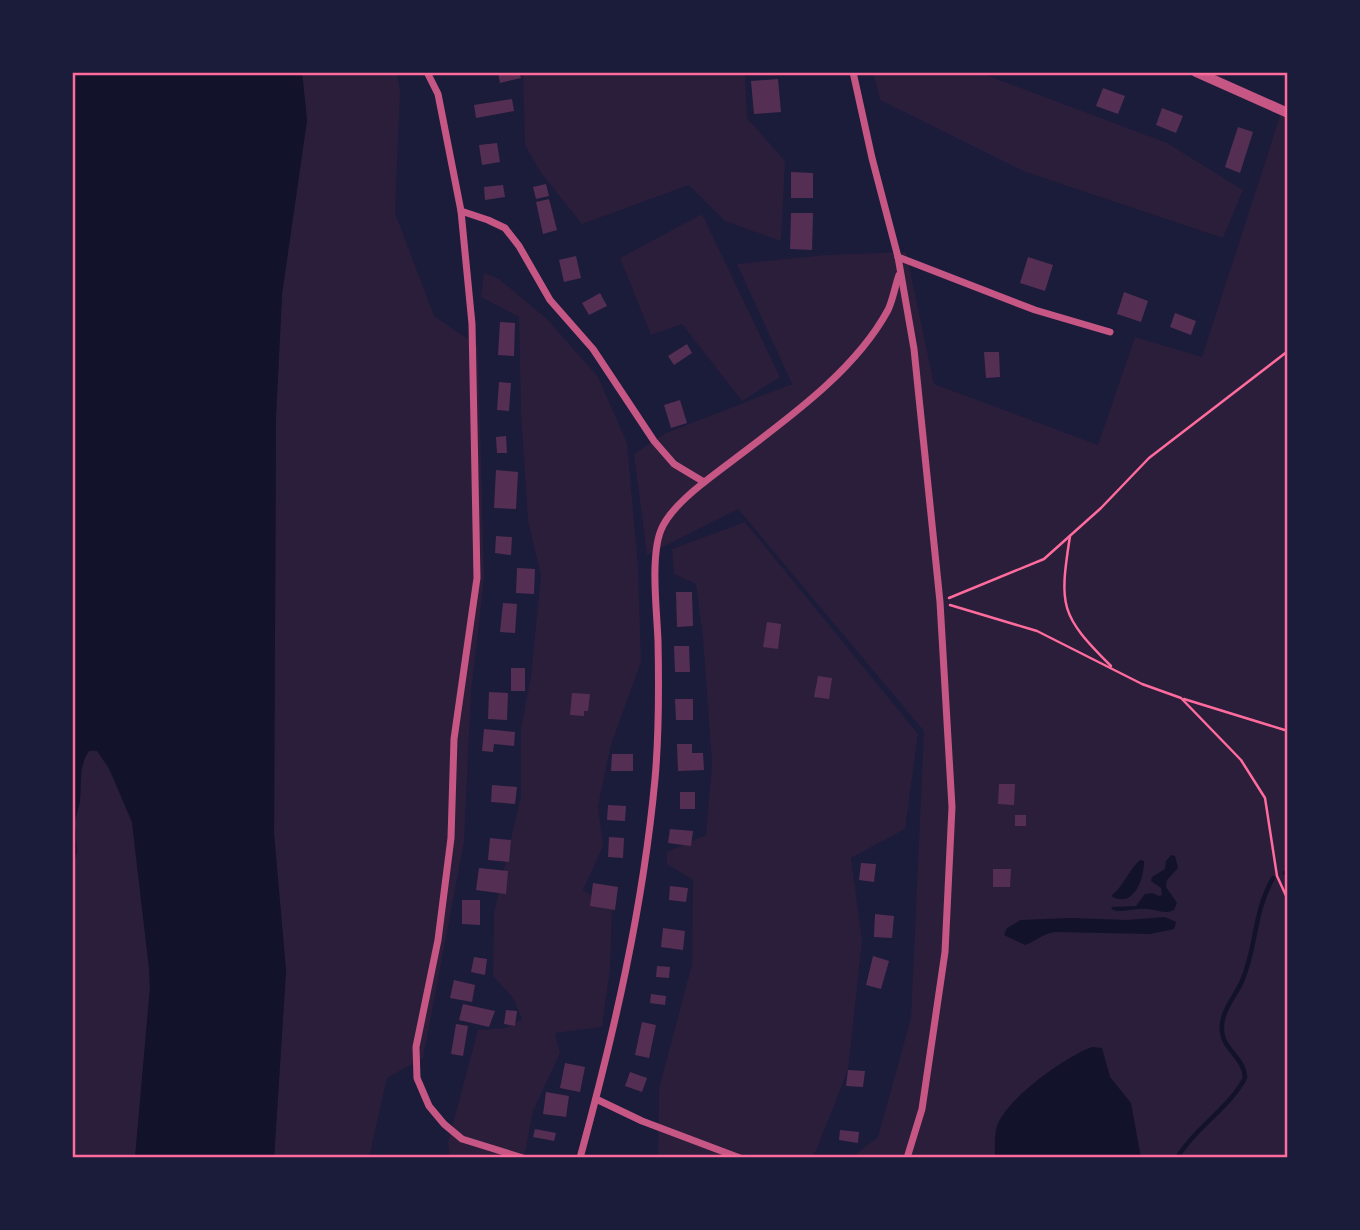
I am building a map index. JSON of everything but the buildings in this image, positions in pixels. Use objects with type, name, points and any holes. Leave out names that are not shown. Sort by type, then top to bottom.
[{"type":"street","points":[[427,72],[438,94],[461,211],[472,324],[477,578],[454,739],[451,838],[438,940],[416,1047],[417,1078],[429,1106],[444,1124],[462,1139],[523,1158]]},
{"type":"street","points":[[853,72],[898,257],[914,349],[940,602],[953,807],[945,953],[922,1109],[907,1158]]},
{"type":"street","points":[[1196,72],[1288,113]]},
{"type":"street","points":[[461,211],[505,228],[519,246],[550,300],[593,349],[654,441],[674,464],[704,482]]},
{"type":"street","points":[[898,257],[1035,310],[1110,332]]},
{"type":"street","points":[[580,1158],[608,1053],[639,910],[655,778],[658,667],[655,564],[661,530],[683,501],[704,482],[840,373],[888,309],[900,271]]},
{"type":"street","points":[[596,1099],[642,1121],[740,1158]]},
{"type":"path","points":[[940,602],[1044,559],[1101,508],[1149,458],[1288,351]]},
{"type":"path","points":[[1070,536],[1063,579],[1065,608],[1078,633],[1113,669]]},
{"type":"path","points":[[940,602],[1037,631],[1142,684],[1288,731]]},
{"type":"path","points":[[1181,698],[1241,760],[1265,798],[1278,876],[1288,900]]},
{"type":"shaded area","points":[[72,72],[302,72],[307,120],[282,294],[276,416],[274,834],[286,971],[274,1158],[135,1158],[150,988],[149,968],[132,822],[110,770],[97,751],[89,751],[81,771],[80,801],[75,821],[77,852],[72,871]]},
{"type":"shaded area","points":[[302,72],[397,72],[400,91],[395,213],[434,316],[478,346],[484,579],[471,692],[464,842],[423,1058],[387,1078],[369,1158],[274,1158],[286,971],[274,834],[276,416],[282,294],[307,120]]},
{"type":"shaded area","points":[[523,72],[745,72],[747,118],[785,161],[781,241],[725,221],[689,185],[582,224],[541,173],[525,145]]},
{"type":"shaded area","points":[[873,72],[978,72],[1167,143],[1243,190],[1223,238],[1023,171],[880,100]]},
{"type":"shaded area","points":[[1282,110],[1288,113],[1288,1158],[851,1158],[878,1137],[911,1018],[924,731],[738,509],[647,555],[634,454],[666,433],[792,384],[737,264],[825,255],[906,252],[934,384],[1098,445],[1135,337],[1202,357]]},
{"type":"shaded area","points":[[702,214],[780,377],[742,401],[682,324],[651,335],[620,258]]},
{"type":"shaded area","points":[[484,273],[499,279],[547,319],[598,377],[627,443],[638,566],[641,662],[611,745],[598,806],[603,846],[583,890],[612,909],[610,970],[602,1027],[555,1033],[560,1053],[533,1111],[524,1158],[450,1158],[448,1142],[478,1030],[506,1028],[522,1019],[513,998],[493,976],[494,913],[521,796],[521,728],[531,676],[541,575],[528,521],[521,413],[519,317],[481,297]]},
{"type":"shaded area","points":[[745,522],[918,734],[905,829],[851,858],[862,941],[848,1070],[816,1151],[810,1158],[658,1158],[659,1089],[692,964],[693,880],[667,864],[667,852],[706,835],[712,763],[703,638],[696,584],[674,574],[672,549]]},
{"type":"shaded area","points":[[89,751],[97,751],[105,760],[132,822],[149,968],[150,988],[135,1158],[72,1158],[72,871],[74,827],[80,799],[82,768]]},
{"type":"shaded area","points":[[1171,855],[1175,856],[1178,868],[1167,880],[1166,887],[1177,903],[1174,910],[1113,910],[1111,907],[1136,906],[1145,894],[1162,895],[1161,888],[1151,881],[1152,877],[1165,869],[1166,861]]},
{"type":"shaded area","points":[[1140,860],[1144,861],[1144,868],[1140,883],[1132,895],[1126,899],[1111,896],[1119,888]]},
{"type":"shaded area","points":[[1165,917],[1176,922],[1174,929],[1150,934],[1055,932],[1025,945],[1004,935],[1007,928],[1021,920],[1127,920]]},
{"type":"shaded area","points":[[1092,1047],[1102,1048],[1110,1077],[1131,1103],[1141,1158],[995,1158],[997,1126],[1012,1103],[1053,1069]]},
{"type":"waterway","points":[[1177,1158],[1193,1137],[1231,1099],[1245,1078],[1242,1065],[1223,1038],[1222,1024],[1247,968],[1258,917],[1273,878]]}]
